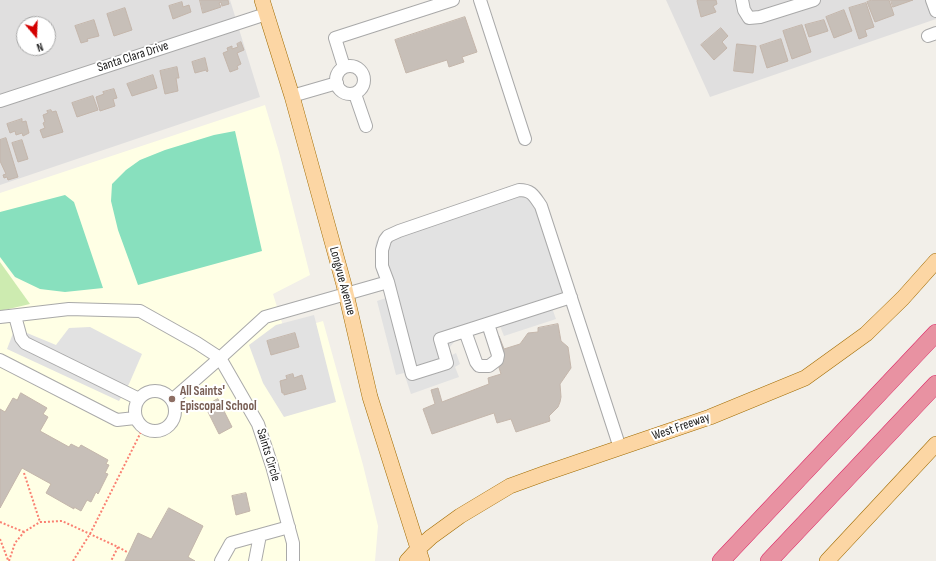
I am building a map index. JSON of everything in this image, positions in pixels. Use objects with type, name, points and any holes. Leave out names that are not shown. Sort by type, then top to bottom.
[{"type":"highway","points":[[901,368],[936,323]]},
{"type":"highway","points":[[722,561],[901,368],[936,333]]},
{"type":"highway","points":[[769,561],[936,384]]},
{"type":"highway","points":[[904,418],[936,389]]},
{"type":"main road","name":"Longvue Avenue","points":[[264,7],[292,96],[346,294],[370,396],[420,555]]},
{"type":"main road","name":"West Freeway","points":[[407,561],[420,555],[460,516],[510,486],[710,418],[805,378],[866,334],[903,298],[936,262]]},
{"type":"main road","points":[[827,561],[936,444]]},
{"type":"street","points":[[344,67],[335,38],[453,0]]},
{"type":"street","points":[[480,0],[525,139]]},
{"type":"street","points":[[742,0],[744,10],[749,18],[760,17],[814,0]]},
{"type":"street","points":[[932,0],[936,11]]},
{"type":"street","name":"Santa Clara Drive","points":[[0,101],[264,7]]},
{"type":"street","points":[[354,66],[362,71],[364,75],[364,85],[362,89],[354,94],[342,91],[337,84],[338,74],[344,67],[354,66]]},
{"type":"street","points":[[292,96],[337,84]]},
{"type":"street","points":[[354,94],[366,126]]},
{"type":"street","points":[[571,297],[440,339],[447,363],[412,374],[388,282],[382,266],[382,250],[388,236],[399,231],[519,190],[526,190],[534,195],[541,206],[571,297],[620,448]]},
{"type":"street","points":[[172,400],[266,317],[388,282]]},
{"type":"street","points":[[0,317],[69,308],[140,311],[197,343],[220,358]]},
{"type":"street","points":[[15,316],[21,338],[25,343],[139,399]]},
{"type":"street","points":[[466,331],[476,362],[479,366],[489,366],[497,360],[498,355],[488,324]]},
{"type":"street","name":"Saints Circle","points":[[220,358],[258,424],[289,527],[293,543],[293,561]]},
{"type":"street","points":[[0,360],[117,420],[135,418]]},
{"type":"street","points":[[160,391],[167,394],[172,400],[175,407],[175,415],[172,423],[159,432],[151,432],[143,428],[135,418],[134,411],[136,404],[146,393],[160,391]]},
{"type":"street","points":[[221,561],[231,543],[289,527]]},
{"type":"street","points":[[256,561],[260,535]]},
{"type":"path","points":[[73,561],[90,534],[143,428]]},
{"type":"path","points":[[24,473],[40,522]]},
{"type":"path","points":[[9,561],[15,543],[24,532],[40,522],[62,521],[127,552]]},
{"type":"path","points":[[0,522],[24,532]]},
{"type":"path","points":[[0,538],[9,561]]},
{"type":"path","points":[[111,561],[118,547]]},
{"type":"shaded area","points":[[0,0],[230,0],[260,97],[0,185]]},
{"type":"shaded area","points":[[666,0],[936,0],[936,19],[710,97]]},
{"type":"shaded area","name":"All Saints' Episcopal School","points":[[265,105],[279,152],[310,275],[273,294],[285,332],[323,321],[363,465],[378,526],[375,561],[0,561],[0,193]]},
{"type":"shaded area","points":[[534,189],[575,301],[552,308],[556,319],[504,336],[500,326],[455,341],[449,348],[449,352],[450,356],[456,353],[460,364],[455,367],[459,377],[411,394],[404,373],[396,375],[377,301],[386,298],[377,272],[379,268],[375,255],[376,242],[379,237],[386,232]]},
{"type":"shaded area","points":[[314,315],[336,402],[284,417],[263,383],[249,345],[276,325]]},
{"type":"shaded area","points":[[90,327],[142,354],[129,384],[119,401],[7,349],[15,328],[56,345],[69,328]]},
{"type":"green space","points":[[235,131],[262,251],[138,285],[118,230],[111,201],[112,184],[126,170],[140,160],[165,150],[214,135]]},
{"type":"green space","points":[[65,195],[74,202],[103,288],[65,292],[40,289],[15,277],[0,257],[0,212]]},
{"type":"green space","points":[[0,262],[30,304],[0,311]]},
{"type":"building","points":[[200,0],[228,0],[229,4],[222,6],[221,2],[219,3],[221,7],[203,13]]},
{"type":"building","points":[[716,0],[717,4],[713,6],[716,12],[701,17],[697,1]]},
{"type":"building","points":[[872,0],[889,0],[894,15],[875,22],[867,2]]},
{"type":"building","points":[[891,0],[913,0],[893,7]]},
{"type":"building","points":[[182,2],[183,7],[189,5],[191,12],[173,19],[169,6]]},
{"type":"building","points":[[866,3],[874,27],[865,30],[867,36],[859,39],[849,8]]},
{"type":"building","points":[[125,8],[132,30],[114,36],[107,14]]},
{"type":"building","points":[[844,10],[852,31],[834,38],[826,17]]},
{"type":"building","points":[[465,17],[477,52],[462,57],[464,62],[449,67],[447,60],[406,73],[395,40]]},
{"type":"building","points":[[94,20],[99,36],[87,39],[88,41],[81,43],[75,26]]},
{"type":"building","points":[[824,20],[828,31],[809,37],[805,25]]},
{"type":"building","points":[[802,25],[811,52],[792,59],[783,31]]},
{"type":"building","points":[[721,28],[728,36],[722,42],[727,48],[714,60],[701,45]]},
{"type":"building","points":[[781,39],[788,61],[767,68],[760,46]]},
{"type":"building","points":[[241,42],[244,50],[237,53],[241,64],[237,66],[238,69],[230,72],[223,53],[228,51],[227,48],[232,46],[232,49],[238,47],[237,44]]},
{"type":"building","points":[[737,44],[756,46],[753,73],[734,71]]},
{"type":"building","points":[[205,58],[208,71],[207,72],[206,70],[195,73],[192,62]]},
{"type":"building","points":[[177,67],[179,78],[176,78],[178,91],[165,94],[160,71]]},
{"type":"building","points":[[153,75],[157,88],[132,96],[127,84]]},
{"type":"building","points":[[114,89],[117,98],[113,99],[115,106],[100,111],[96,97],[104,94],[103,92]]},
{"type":"building","points":[[93,96],[98,110],[77,117],[72,103]]},
{"type":"building","points":[[51,110],[52,112],[56,111],[63,132],[43,138],[40,130],[45,128],[43,123],[45,122],[43,115],[48,113],[47,111]]},
{"type":"building","points":[[22,119],[22,122],[26,121],[29,133],[23,136],[22,133],[16,135],[15,131],[10,133],[7,124]]},
{"type":"building","points":[[6,138],[18,177],[8,180],[7,177],[4,178],[3,175],[6,174],[0,161],[0,140]]},
{"type":"building","points":[[22,140],[28,159],[18,162],[12,143]]},
{"type":"building","points":[[558,324],[561,341],[568,347],[571,368],[560,384],[560,402],[558,407],[549,416],[550,421],[516,432],[511,419],[497,423],[494,413],[432,434],[423,409],[435,404],[431,390],[438,388],[442,402],[489,384],[488,378],[501,374],[490,339],[499,336],[504,349],[520,344],[528,333],[538,332],[538,328]]},
{"type":"building","points":[[295,333],[299,347],[271,355],[267,341]]},
{"type":"building","points":[[293,374],[294,378],[302,375],[306,389],[284,395],[284,393],[282,393],[280,381],[287,379],[286,376]]},
{"type":"building","points":[[21,393],[47,408],[43,414],[48,417],[40,431],[69,447],[71,444],[79,448],[81,445],[108,460],[106,464],[109,465],[105,473],[108,474],[98,494],[96,492],[91,502],[87,500],[81,511],[74,507],[74,509],[46,493],[51,484],[22,468],[0,508],[0,409],[5,412],[13,398],[17,400]]},
{"type":"building","points":[[218,399],[232,427],[219,434],[205,406]]},
{"type":"building","points":[[246,493],[250,511],[236,515],[232,496]]},
{"type":"building","points":[[169,508],[203,526],[188,557],[195,561],[125,561],[138,533],[151,539]]},
{"type":"place","name":"All Saints' Episcopal School","points":[[172,399]]}]
